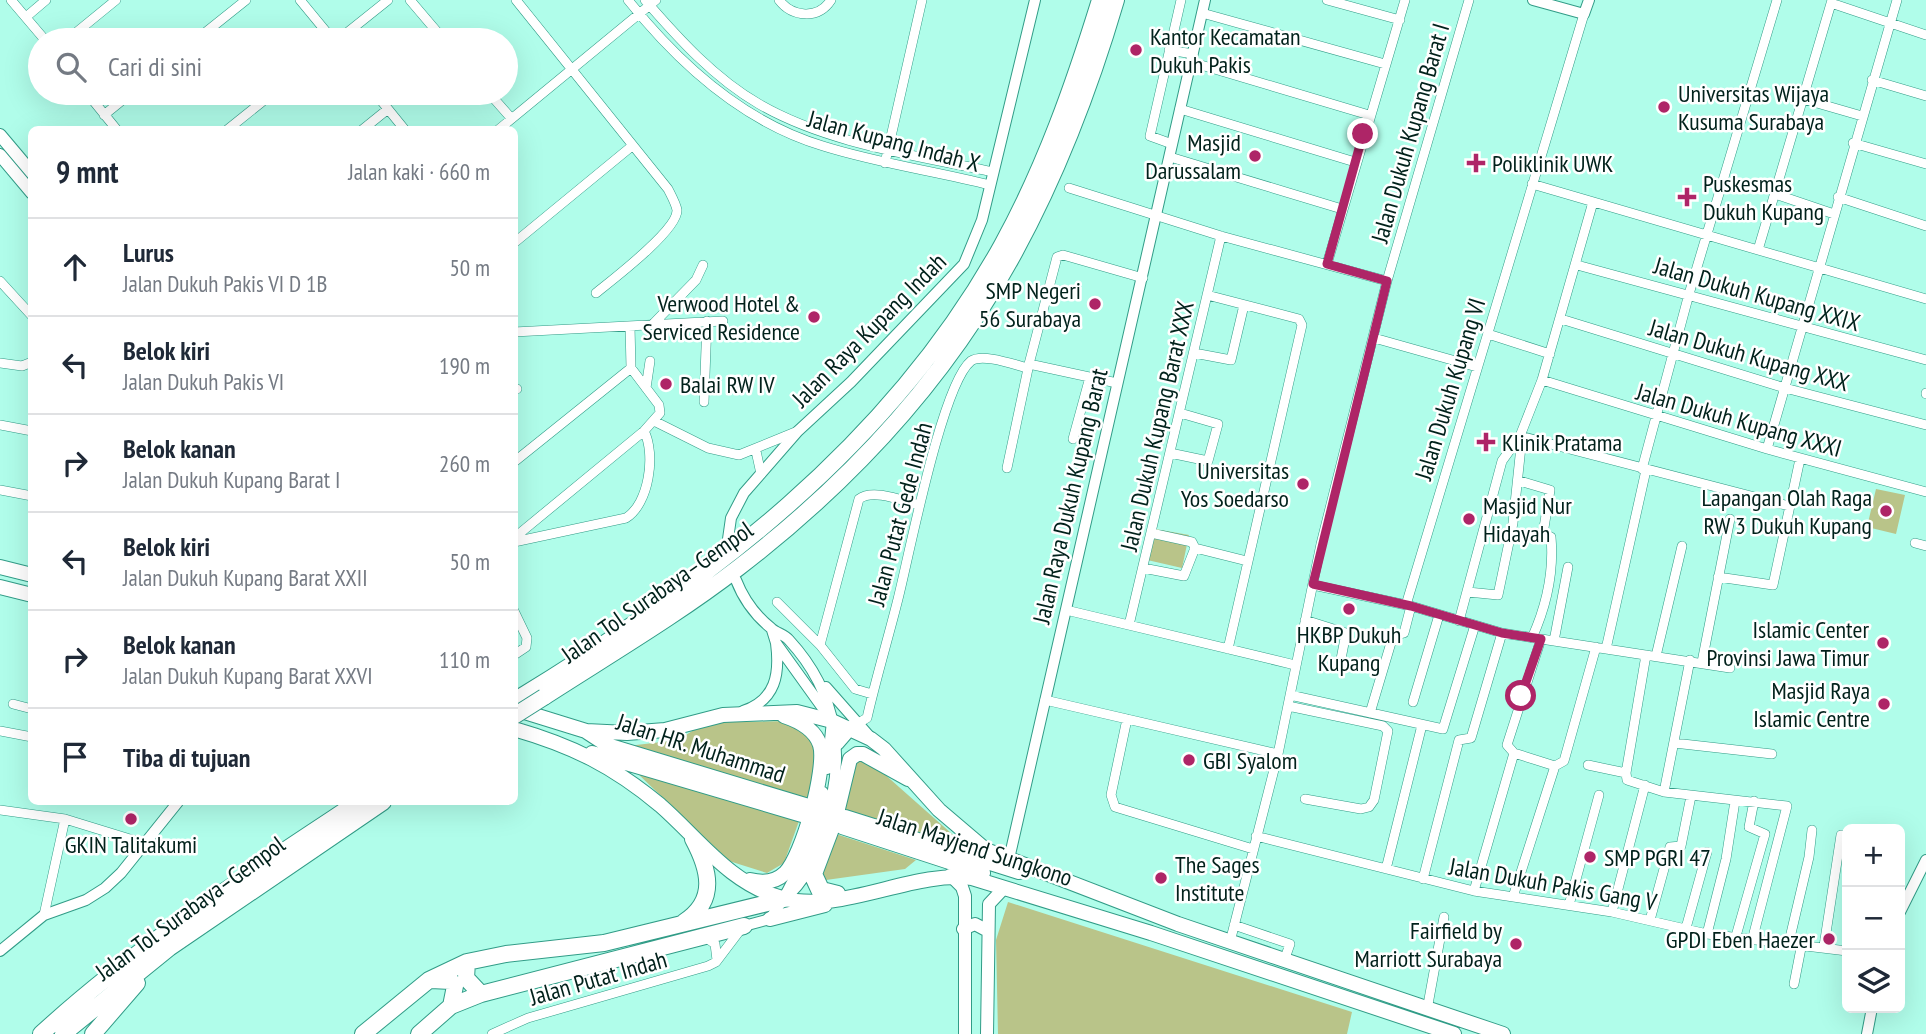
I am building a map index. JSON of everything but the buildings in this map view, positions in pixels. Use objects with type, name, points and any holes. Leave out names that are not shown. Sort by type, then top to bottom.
[{"type":"highway","name":"Jalan Tol Surabaya–Gempol","points":[[518,712],[537,694],[732,552],[813,485],[878,421],[942,342],[1002,245],[1051,144],[1100,0]]},
{"type":"highway","name":"Jalan Tol Surabaya–Gempol","points":[[518,700],[537,694],[740,567],[826,495],[904,415],[965,336],[1026,232],[1075,125],[1116,0]]},
{"type":"highway","name":"Jalan Tol Surabaya–Gempol","points":[[41,1034],[86,993],[197,908],[353,805]]},
{"type":"highway","name":"Jalan Tol Surabaya–Gempol","points":[[63,1034],[169,947],[379,805]]},
{"type":"highway","points":[[662,930],[691,917],[703,906],[707,895],[709,877],[706,863],[693,839]]},
{"type":"highway","points":[[363,1034],[429,980],[467,962],[506,954],[604,943],[784,899]]},
{"type":"highway","points":[[419,1034],[451,1006],[481,994],[744,926]]},
{"type":"highway","points":[[93,1034],[169,947]]},
{"type":"highway","points":[[467,962],[466,978],[481,994]]},
{"type":"highway","points":[[429,980],[451,981],[456,991],[451,1006]]},
{"type":"main road","points":[[0,135],[28,168]]},
{"type":"main road","points":[[0,155],[28,188]]},
{"type":"main road","points":[[0,567],[28,574]]},
{"type":"main road","points":[[0,587],[28,594]]},
{"type":"main road","points":[[518,710],[586,731],[665,730],[723,715],[773,712],[797,712],[854,725],[972,840],[986,850],[1425,1016],[1454,1034]]},
{"type":"main road","points":[[728,871],[756,882],[780,878],[789,869],[796,854],[810,813],[821,769],[820,745],[807,727],[773,712]]},
{"type":"main road","points":[[837,743],[854,725]]},
{"type":"main road","points":[[518,730],[582,752],[643,792],[728,871],[784,899],[850,898]]},
{"type":"main road","name":"Jalan HR. Muhammad","points":[[582,752],[605,755],[804,810],[607,745],[586,731]]},
{"type":"main road","points":[[875,891],[830,893],[822,889],[816,881],[815,874],[835,821],[850,759],[856,754],[863,754],[914,782]]},
{"type":"main road","name":"Jalan Mayjend Sungkono","points":[[1092,914],[1066,900],[843,822],[1095,892]]},
{"type":"main road","points":[[950,875],[962,887],[965,896],[965,1034]]},
{"type":"main road","points":[[770,919],[875,891],[950,875],[972,878],[1425,1016],[1503,1034]]},
{"type":"main road","points":[[987,1034],[989,904],[1003,888]]},
{"type":"main road","points":[[963,929],[975,924],[988,931]]},
{"type":"street","points":[[11,0],[35,28]]},
{"type":"street","points":[[26,17],[46,0]]},
{"type":"street","points":[[82,28],[116,0]]},
{"type":"street","points":[[212,28],[246,0]]},
{"type":"street","points":[[300,0],[325,28]]},
{"type":"street","points":[[352,28],[388,0]]},
{"type":"street","points":[[410,0],[434,28]]},
{"type":"street","points":[[516,0],[666,187],[677,209],[658,240],[596,293]]},
{"type":"street","name":"Jalan Kupang Indah X","points":[[628,0],[711,86],[746,111],[814,143],[885,163],[990,186]]},
{"type":"street","points":[[779,0],[788,10],[807,15],[817,13],[831,0]]},
{"type":"street","name":"Jalan Raya Kupang Indah","points":[[727,546],[734,509],[761,474],[799,431],[851,382],[964,264],[974,244],[990,186],[1035,0]]},
{"type":"street","points":[[1172,144],[1150,136],[1181,0]]},
{"type":"street","name":"Jalan Raya Dukuh Kupang Barat","points":[[1009,859],[1205,0]]},
{"type":"street","points":[[1327,0],[1400,20]]},
{"type":"street","points":[[1327,264],[1405,0]]},
{"type":"street","name":"Jalan Dukuh Kupang Barat I","points":[[1230,942],[1278,754],[1321,544],[1387,281],[1469,0]]},
{"type":"street","points":[[1533,0],[1584,14],[1589,0]]},
{"type":"street","points":[[1513,897],[1601,648],[1654,416],[1777,0]]},
{"type":"street","points":[[1767,449],[1853,143],[1897,0]]},
{"type":"street","points":[[885,163],[919,1]]},
{"type":"street","points":[[1758,250],[1832,1],[1926,35]]},
{"type":"street","points":[[502,126],[651,2]]},
{"type":"street","name":"Jalan Kupang Indah X","points":[[651,2],[706,64],[754,101],[821,131],[993,172]]},
{"type":"street","points":[[1202,13],[1385,64]]},
{"type":"street","name":"Jalan Dukuh Kupang VI","points":[[1370,713],[1393,636],[1404,633],[1408,606],[1477,367],[1584,14]]},
{"type":"street","points":[[1169,50],[1369,115]]},
{"type":"street","points":[[1872,80],[1926,96]]},
{"type":"street","points":[[1803,99],[1862,116]]},
{"type":"street","points":[[746,111],[754,101]]},
{"type":"street","points":[[96,105],[114,126]]},
{"type":"street","points":[[104,115],[116,105]]},
{"type":"street","points":[[232,126],[258,105]]},
{"type":"street","points":[[385,105],[402,126]]},
{"type":"street","points":[[499,105],[510,118]]},
{"type":"street","points":[[1181,108],[1355,162]]},
{"type":"street","points":[[367,126],[388,109]]},
{"type":"street","points":[[1853,143],[1926,164]]},
{"type":"street","points":[[518,240],[632,146]]},
{"type":"street","points":[[1170,157],[1342,209]]},
{"type":"street","points":[[1532,184],[1926,299]]},
{"type":"street","points":[[1069,188],[1221,236],[1387,281]]},
{"type":"street","points":[[1775,194],[1834,214]]},
{"type":"street","points":[[1838,197],[1926,226]]},
{"type":"street","points":[[1459,621],[1502,461],[1521,436],[1542,380],[1593,202]]},
{"type":"street","name":"Jalan Dukuh Kupang Barat XXX","points":[[1129,625],[1221,236]]},
{"type":"street","points":[[1007,468],[1029,366],[1057,257],[1063,255],[1143,278]]},
{"type":"street","points":[[653,324],[696,280],[703,265]]},
{"type":"street","name":"Jalan Dukuh Kupang XXIX","points":[[1577,265],[1926,360]]},
{"type":"street","points":[[0,281],[28,312]]},
{"type":"street","points":[[1208,295],[1298,319],[1302,325],[1253,530],[1228,649]]},
{"type":"street","points":[[1194,353],[1231,360],[1244,306]]},
{"type":"street","name":"Jalan Dukuh Kupang XXX","points":[[1561,319],[1785,388],[1926,425]]},
{"type":"street","points":[[704,401],[707,321]]},
{"type":"street","points":[[518,332],[723,321]]},
{"type":"street","points":[[518,537],[654,421],[660,408],[631,368],[630,326]]},
{"type":"street","points":[[1488,334],[1550,354]]},
{"type":"street","points":[[1374,338],[1477,367]]},
{"type":"street","name":"Jalan Putat Gede Indah","points":[[854,725],[867,718],[919,505],[950,400],[962,371],[970,362],[979,358],[1118,383]]},
{"type":"street","points":[[646,388],[650,362]]},
{"type":"street","points":[[0,363],[18,366],[28,363]]},
{"type":"street","points":[[518,459],[631,368]]},
{"type":"street","points":[[1073,439],[1090,377]]},
{"type":"street","name":"Jalan Dukuh Kupang XXXI","points":[[1542,380],[1800,459],[1926,492]]},
{"type":"street","points":[[1170,453],[1207,461],[1218,424],[1180,413]]},
{"type":"street","points":[[654,421],[708,448],[739,455],[756,451],[777,438],[799,431]]},
{"type":"street","points":[[0,425],[28,430]]},
{"type":"street","points":[[518,539],[626,518],[635,513],[643,498],[650,448],[644,431]]},
{"type":"street","points":[[1521,436],[1644,469],[1695,479],[1789,506]]},
{"type":"street","points":[[1468,592],[1498,595],[1520,481],[1521,436]]},
{"type":"street","points":[[756,451],[761,474]]},
{"type":"street","points":[[1718,577],[1773,585],[1800,459]]},
{"type":"street","points":[[1520,481],[1550,490],[1543,534],[1551,537],[1552,560],[1537,638],[1507,745],[1514,753],[1558,765]]},
{"type":"street","points":[[0,490],[28,495]]},
{"type":"street","name":"Jalan Putat Gede Indah","points":[[820,645],[859,499],[866,495],[879,496],[919,505]]},
{"type":"street","points":[[1702,662],[1730,519]]},
{"type":"street","points":[[1143,568],[1184,576],[1195,548],[1192,542],[1151,533]]},
{"type":"street","points":[[1915,543],[1926,546]]},
{"type":"street","points":[[1682,546],[1651,656],[1626,773],[1627,780],[1664,792],[1787,806],[1753,937]]},
{"type":"street","points":[[1195,548],[1247,561]]},
{"type":"street","points":[[1554,641],[1568,567]]},
{"type":"street","points":[[723,715],[752,708],[771,692],[778,674],[776,643],[772,630],[743,596],[736,580]]},
{"type":"street","points":[[1313,584],[1408,606],[1502,633],[1730,668]]},
{"type":"street","points":[[777,602],[820,645],[855,689],[872,694]]},
{"type":"street","points":[[1066,610],[1295,665]]},
{"type":"street","points":[[1413,702],[1439,615]]},
{"type":"street","points":[[1305,620],[1346,633],[1340,659]]},
{"type":"street","points":[[518,621],[527,643],[518,651]]},
{"type":"street","points":[[1290,695],[1444,728],[1475,625]]},
{"type":"street","points":[[772,630],[787,637],[854,725]]},
{"type":"street","points":[[1423,879],[1460,738],[1471,738],[1502,633]]},
{"type":"street","points":[[716,962],[744,926],[770,919],[784,899],[818,816],[832,721],[776,643]]},
{"type":"street","points":[[1664,792],[1689,660]]},
{"type":"street","points":[[784,899],[800,886],[808,873],[826,818],[837,743],[827,695],[813,672]]},
{"type":"street","points":[[1045,700],[1278,754]]},
{"type":"street","points":[[13,704],[28,708]]},
{"type":"street","points":[[1288,706],[1383,726],[1388,731],[1374,800],[1370,807],[1360,809],[1305,799]]},
{"type":"street","points":[[1127,719],[1111,795],[1115,807],[1253,849]]},
{"type":"street","points":[[1387,869],[1422,725]]},
{"type":"street","points":[[0,731],[28,736]]},
{"type":"street","points":[[1674,743],[1772,754]]},
{"type":"street","points":[[1474,891],[1514,753]]},
{"type":"street","points":[[1588,765],[1626,773]]},
{"type":"street","points":[[1612,912],[1645,785]]},
{"type":"street","points":[[1569,905],[1599,795]]},
{"type":"street","points":[[1650,920],[1670,847],[1681,846],[1691,796]]},
{"type":"street","points":[[1707,934],[1726,859],[1735,801]]},
{"type":"street","points":[[1736,936],[1765,834],[1749,828],[1754,801]]},
{"type":"street","points":[[0,951],[44,915],[86,901],[105,888],[121,873],[175,805]]},
{"type":"street","points":[[0,810],[65,819],[143,843]]},
{"type":"street","points":[[44,915],[65,819]]},
{"type":"street","points":[[1789,942],[1809,857],[1812,830]]},
{"type":"street","points":[[1824,946],[1840,835]]},
{"type":"street","name":"Jalan Dukuh Pakis Gang V","points":[[1256,836],[1474,891],[1612,912],[1707,934],[1753,937],[1842,950]]},
{"type":"street","points":[[1686,928],[1707,852]]},
{"type":"street","points":[[1905,903],[1925,865]]},
{"type":"street","points":[[808,873],[820,899]]},
{"type":"street","points":[[1425,1016],[1444,917]]},
{"type":"street","points":[[1234,925],[1290,944],[1284,961]]},
{"type":"street","points":[[704,936],[715,944],[716,962]]},
{"type":"street","points":[[1794,984],[1802,943]]},
{"type":"street","name":"Jalan Putat Indah","points":[[492,1034],[508,1031],[528,1018],[716,962]]},
{"type":"street","points":[[1867,1034],[1871,1013]]},
{"type":"green space","name":"Lapangan Olah Raga RW 3 Dukuh Kupang","points":[[1876,489],[1905,495],[1896,534],[1867,527]]},
{"type":"green space","points":[[1150,528],[1189,535],[1182,568],[1143,559]]},
{"type":"green space","points":[[792,721],[815,740],[814,769],[807,800],[628,746],[678,740],[700,726],[720,722]]},
{"type":"green space","points":[[864,756],[969,849],[840,810],[851,759]]},
{"type":"green space","points":[[636,772],[799,821],[784,863],[767,873],[729,861]]},
{"type":"green space","points":[[833,833],[916,860],[905,869],[826,880],[820,874]]},
{"type":"green space","points":[[1008,902],[1352,1012],[1347,1034],[998,1034],[996,940]]},
{"type":"place","name":"Kantor Kecamatan Dukuh Pakis","points":[[1136,50]]},
{"type":"place","name":"Universitas Wijaya Kusuma Surabaya","points":[[1664,107]]},
{"type":"place","name":"Masjid Darussalam","points":[[1255,156]]},
{"type":"place","name":"Poliklinik UWK","points":[[1476,163]]},
{"type":"place","name":"Puskesmas Dukuh Kupang","points":[[1687,197]]},
{"type":"place","name":"SMP Negeri 56 Surabaya","points":[[1095,304]]},
{"type":"place","name":"Verwood Hotel & Serviced Residence","points":[[814,317]]},
{"type":"place","name":"Balai RW IV","points":[[666,384]]},
{"type":"place","name":"Klinik Pratama","points":[[1486,442]]},
{"type":"place","name":"Universitas Yos Soedarso","points":[[1303,484]]},
{"type":"place","name":"Lapangan Olah Raga RW 3 Dukuh Kupang","points":[[1886,511]]},
{"type":"place","name":"Masjid Nur Hidayah","points":[[1469,519]]},
{"type":"place","name":"HKBP Dukuh Kupang","points":[[1349,609]]},
{"type":"place","name":"Islamic Center Provinsi Jawa Timur","points":[[1883,643]]},
{"type":"place","name":"Masjid Raya Islamic Centre","points":[[1884,704]]},
{"type":"place","name":"GBI Syalom","points":[[1189,760]]},
{"type":"place","name":"GKIN Talitakumi","points":[[131,819]]},
{"type":"place","name":"SMP PGRI 47","points":[[1590,857]]},
{"type":"place","name":"The Sages Institute","points":[[1161,878]]},
{"type":"place","name":"GPDI Eben Haezer","points":[[1829,939]]},
{"type":"place","name":"Fairfield by Marriott Surabaya","points":[[1516,944]]},
{"type":"route","points":[[1363,134],[1327,264],[1387,281],[1313,584],[1411,606],[1502,633],[1541,639],[1521,696]]}]
